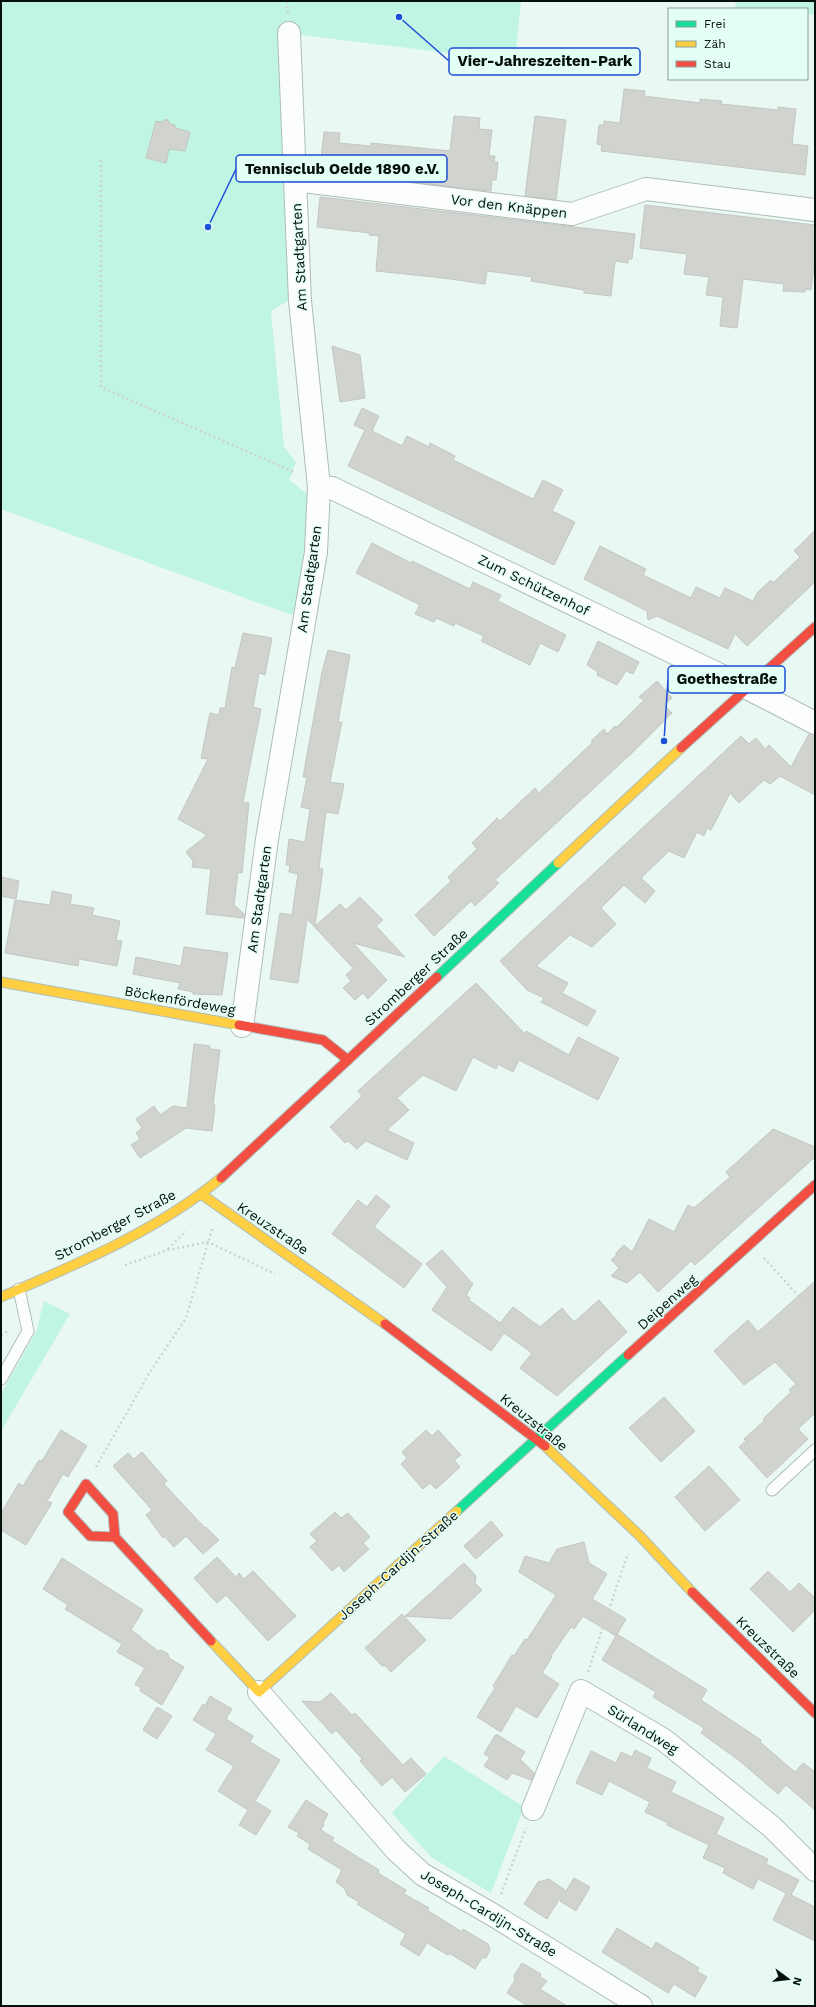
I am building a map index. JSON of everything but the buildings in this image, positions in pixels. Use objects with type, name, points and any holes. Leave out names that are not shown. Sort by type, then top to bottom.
[{"type":"street","name":"Am Stadtgarten","points":[[242,1026],[267,839],[316,552],[319,487],[300,301],[289,33]]},
{"type":"street","name":"Vor den Knäppen","points":[[295,180],[572,214],[646,189],[815,210]]},
{"type":"street","name":"Zum Schützenhof","points":[[319,487],[332,488],[747,688],[815,723]]},
{"type":"street","name":"Stromberger Straße","points":[[1,1297],[98,1252],[161,1219],[200,1194],[236,1166],[747,688],[815,627]]},
{"type":"street","name":"Böckenfördeweg","points":[[1,982],[323,1040],[348,1060]]},
{"type":"street","name":"Deipenweg","points":[[537,1439],[815,1185]]},
{"type":"street","name":"Kreuzstraße","points":[[200,1194],[365,1310],[537,1439],[640,1536],[706,1606],[815,1713]]},
{"type":"street","name":"Joseph-Cardijn-Straße","points":[[259,1692],[537,1439]]},
{"type":"street","points":[[86,1484],[113,1514],[115,1537],[90,1536],[68,1512],[86,1484]]},
{"type":"street","name":"Joseph-Cardijn-Straße","points":[[115,1537],[259,1692],[396,1850],[422,1874],[493,1915],[641,2006]]},
{"type":"street","points":[[533,1809],[581,1691]]},
{"type":"street","name":"Sürlandweg","points":[[581,1691],[664,1740],[772,1827],[815,1870]]},
{"type":"lane","points":[[1,1379],[28,1331],[19,1289]]},
{"type":"lane","points":[[772,1490],[815,1450]]},
{"type":"path","points":[[101,160],[101,387],[292,471],[319,487]]},
{"type":"path","points":[[86,1484],[150,1372],[186,1318],[218,1208]]},
{"type":"path","points":[[124,1266],[168,1250],[208,1242],[282,1278]]},
{"type":"path","points":[[752,1244],[815,1314]]},
{"type":"path","points":[[581,1691],[630,1548],[640,1536]]},
{"type":"path","points":[[493,1915],[533,1809]]},
{"type":"green space","points":[[1,1],[521,1],[515,61],[293,34],[291,299],[271,311],[284,447],[296,462],[289,480],[311,497],[297,601],[292,615],[1,509]]},
{"type":"green space","points":[[736,1],[815,1],[815,15],[808,14],[808,8],[735,8]]},
{"type":"green space","points":[[44,1301],[70,1314],[1,1431],[1,1394],[36,1332]]},
{"type":"green space","points":[[444,1756],[524,1807],[491,1893],[431,1857],[392,1813]]},
{"type":"traffic: fast","points":[[437,977],[558,863]]},
{"type":"traffic: fast","points":[[457,1511],[628,1355]]},
{"type":"traffic: slow","points":[[558,863],[681,748]]},
{"type":"traffic: slow","points":[[1,982],[239,1025]]},
{"type":"traffic: slow","points":[[1,1297],[116,1245],[170,1214],[221,1178]]},
{"type":"traffic: slow","points":[[201,1194],[385,1324]]},
{"type":"traffic: slow","points":[[545,1446],[640,1536],[692,1592]]},
{"type":"traffic: slow","points":[[211,1641],[259,1692],[457,1511]]},
{"type":"traffic: jam","points":[[681,748],[815,627]]},
{"type":"traffic: jam","points":[[221,1178],[437,977]]},
{"type":"traffic: jam","points":[[239,1025],[323,1040],[348,1060]]},
{"type":"traffic: jam","points":[[628,1355],[815,1185]]},
{"type":"traffic: jam","points":[[385,1324],[545,1446]]},
{"type":"traffic: jam","points":[[115,1537],[90,1536],[68,1512],[86,1484],[113,1514],[115,1537],[211,1641]]},
{"type":"traffic: jam","points":[[692,1592],[815,1713]]},
{"type":"place","name":"Vier-Jahreszeiten-Park","points":[[399,17]]},
{"type":"place","name":"Tennisclub Oelde 1890 e.V.","points":[[208,227]]},
{"type":"place","name":"Goethestraße","points":[[664,741]]}]
